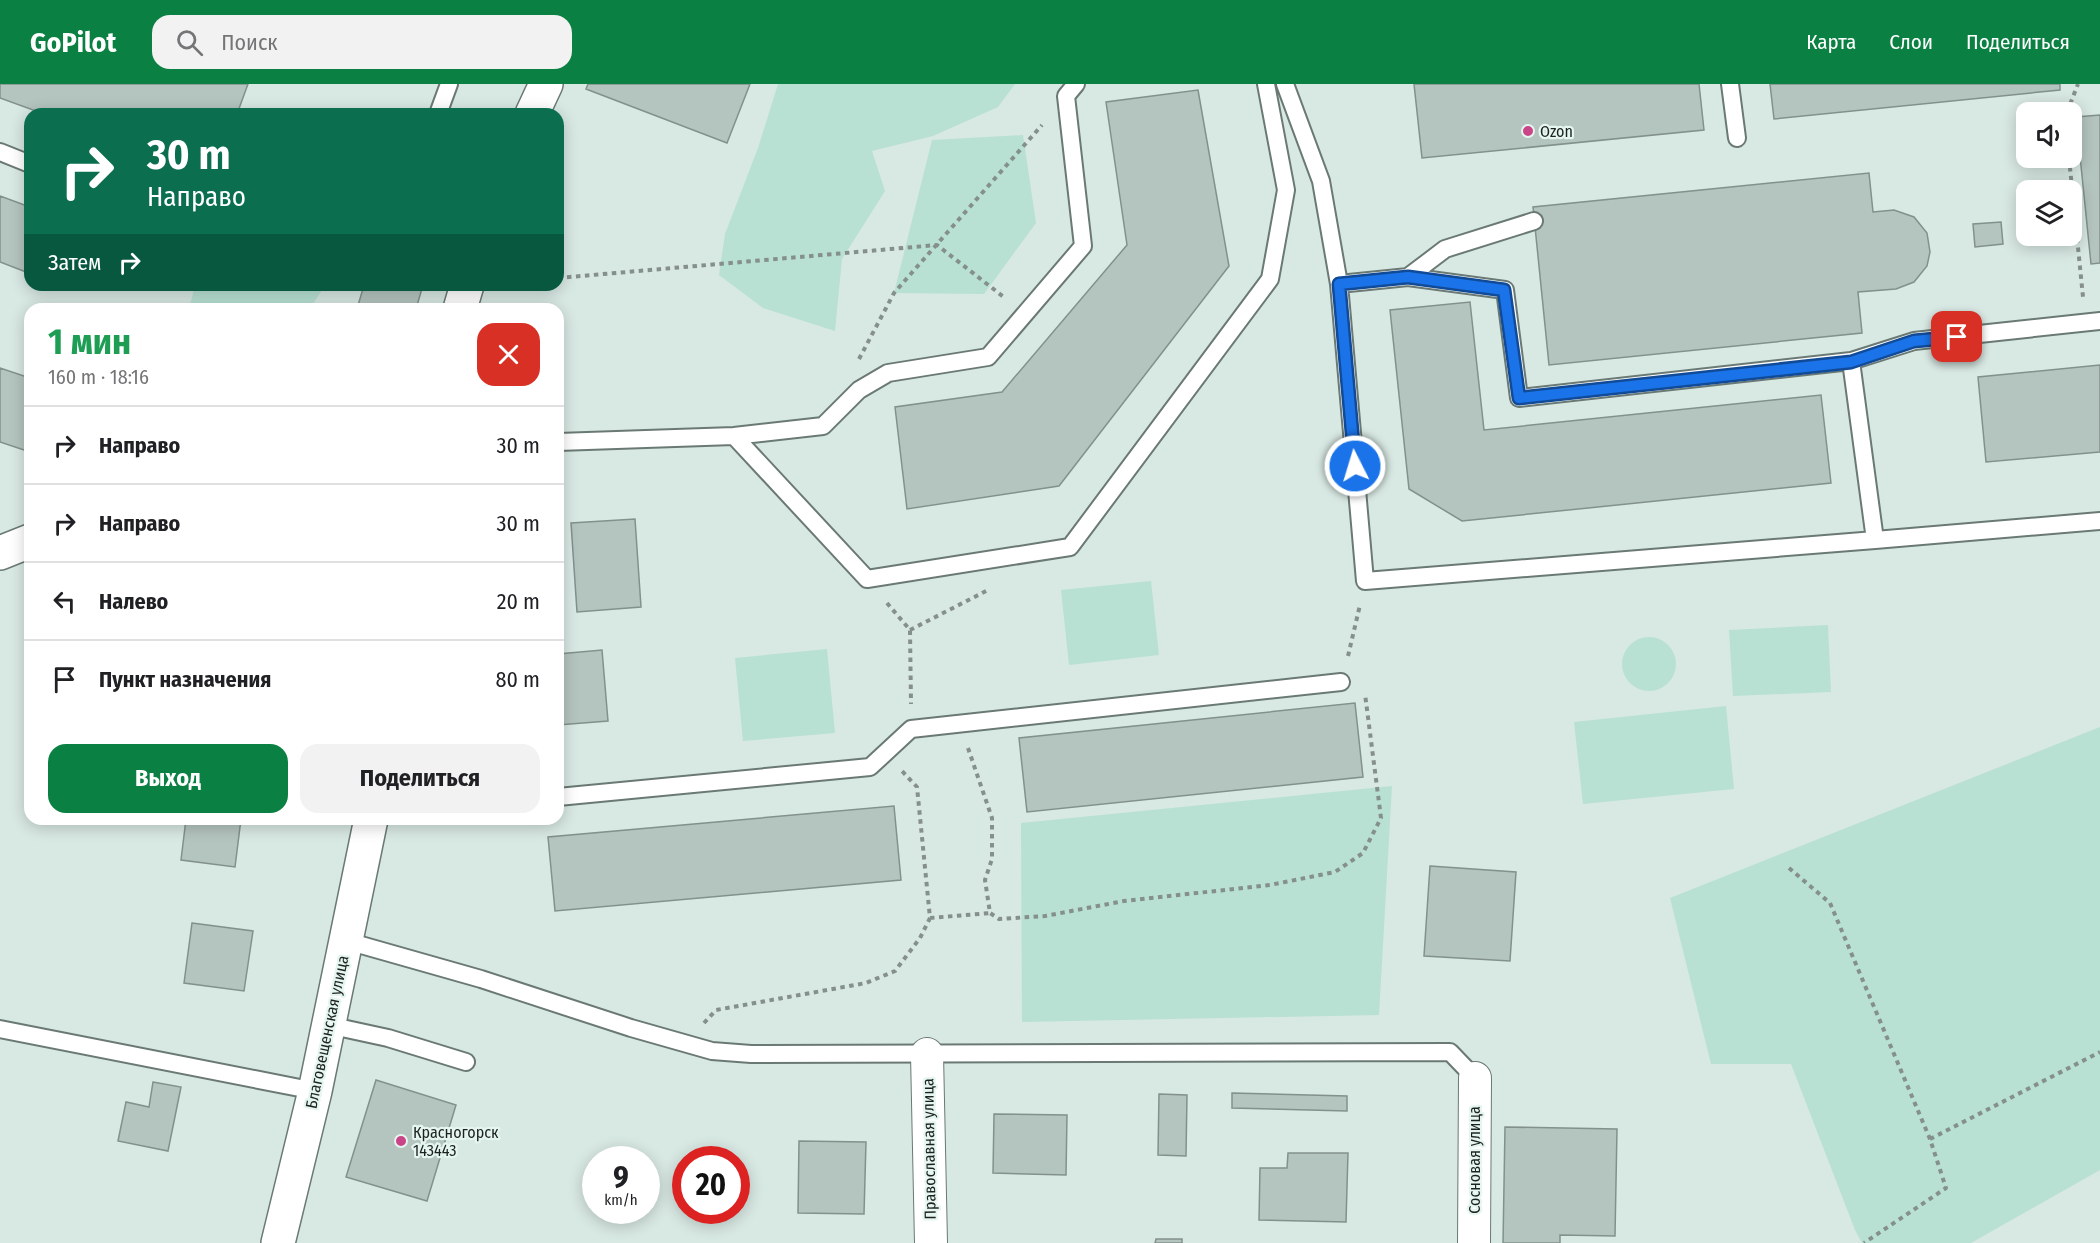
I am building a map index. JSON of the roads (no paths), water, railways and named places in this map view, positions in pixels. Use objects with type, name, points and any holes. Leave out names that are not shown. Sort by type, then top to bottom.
[{"type":"street","points":[[535,108],[546,84]]},
{"type":"street","points":[[0,552],[24,543]]},
{"type":"street","name":"Благовещенская улица","points":[[278,1243],[315,1091],[370,825]]},
{"type":"street","name":"Православная улица","points":[[927,1054],[931,1243]]},
{"type":"street","name":"Сосновая улица","points":[[1474,1243],[1475,1078]]},
{"type":"lane","points":[[440,108],[449,84]]},
{"type":"lane","points":[[734,436],[867,579],[1070,547],[1270,279],[1286,190],[1266,84]]},
{"type":"lane","points":[[1730,84],[1737,138]]},
{"type":"lane","points":[[1285,85],[1321,181],[1339,284],[1365,581],[2100,521]]},
{"type":"lane","points":[[564,442],[734,436],[823,426],[859,390],[888,373],[988,357],[1083,246],[1071,90]]},
{"type":"lane","points":[[0,152],[24,162]]},
{"type":"lane","points":[[1408,277],[1445,249],[1534,222]]},
{"type":"lane","points":[[1339,284],[1408,277],[1504,290],[1519,398],[1851,362],[1914,341],[2093,322]]},
{"type":"lane","points":[[1851,362],[1875,540]]},
{"type":"lane","points":[[564,796],[870,767],[911,729],[1341,682]]},
{"type":"lane","points":[[347,941],[481,979],[631,1028],[712,1051],[751,1054],[1450,1052],[1475,1078]]},
{"type":"lane","points":[[328,1025],[388,1038],[466,1062]]},
{"type":"lane","points":[[0,1029],[315,1091]]},
{"type":"place","name":"Ozon","points":[[1528,131]]},
{"type":"place","name":"Красногорск 143443","points":[[401,1141]]}]
